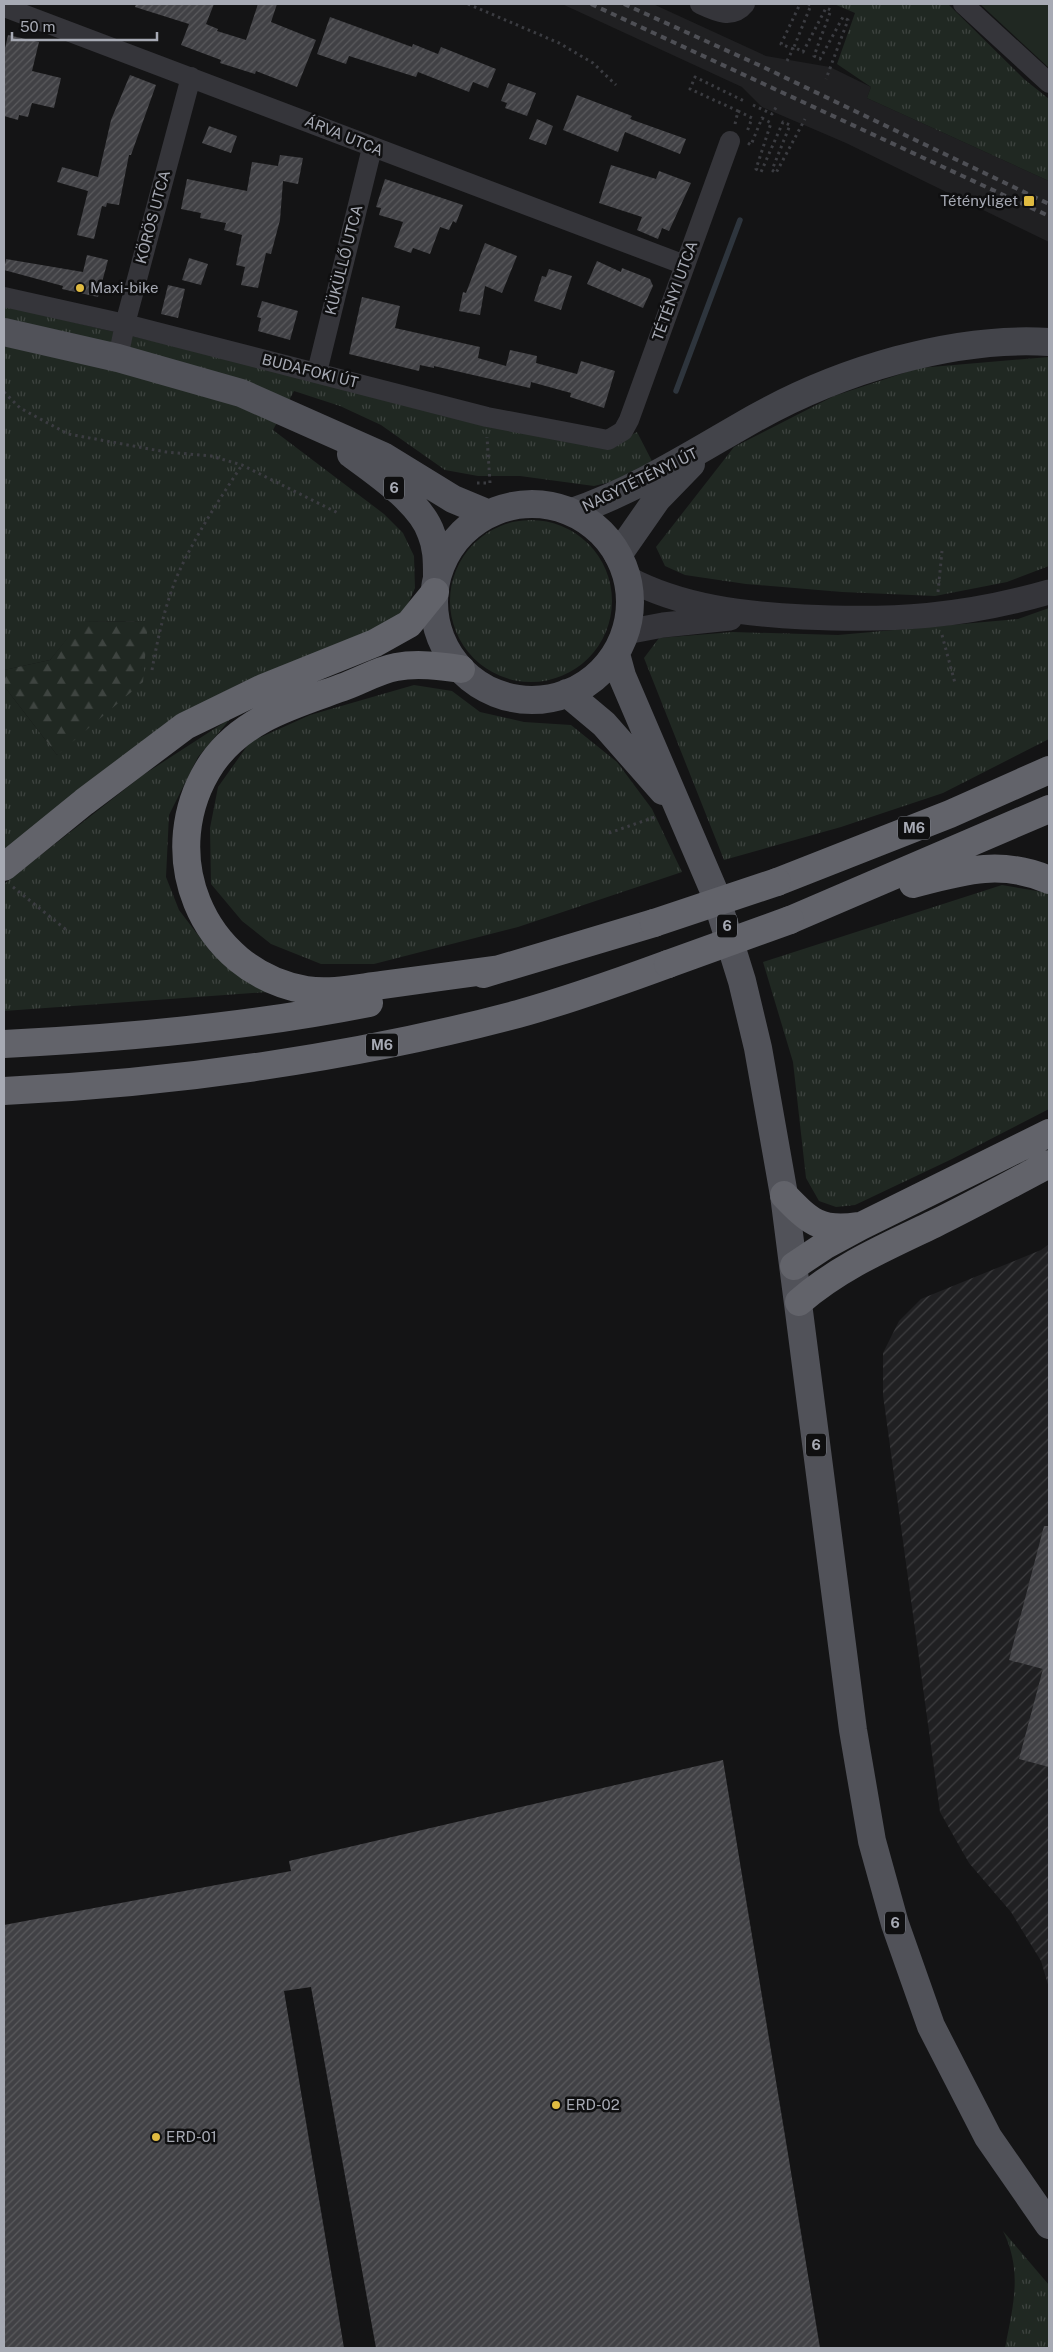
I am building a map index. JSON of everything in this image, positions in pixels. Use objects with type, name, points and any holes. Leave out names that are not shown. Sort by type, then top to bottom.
[{"type":"highway","points":[[7,876],[106,785],[185,726],[263,688],[375,644],[408,624],[436,584]]},
{"type":"highway","points":[[461,669],[435,666],[396,667],[294,704],[256,721],[223,749],[201,782],[190,816],[186,856],[192,891],[210,930],[222,945],[259,973],[281,984],[307,990],[335,991],[500,969]]},
{"type":"highway","name":"M6","points":[[4,1044],[108,1039],[318,1013],[392,999],[654,923],[777,882],[950,814],[1049,770]]},
{"type":"highway","name":"M6","points":[[4,1091],[88,1087],[190,1075],[305,1058],[416,1038],[519,1014],[602,988],[790,920],[1049,809]]},
{"type":"highway","points":[[822,907],[979,868],[1006,868],[1035,874],[1049,880]]},
{"type":"highway","points":[[794,1266],[824,1246],[862,1226],[1049,1133]]},
{"type":"highway","points":[[799,1302],[823,1281],[849,1265],[968,1207],[1049,1164]]},
{"type":"highway","points":[[784,1195],[802,1214],[819,1224],[837,1229],[862,1226]]},
{"type":"highway","points":[[794,1266],[822,1269],[849,1265]]},
{"type":"main road","name":"6","points":[[4,332],[118,358],[241,393],[383,456],[453,499],[489,514]]},
{"type":"main road","name":"NAGYTÉTÉNYI ÚT","points":[[572,512],[597,504],[708,447],[754,418],[809,390],[870,369],[926,354],[983,345],[1049,342]]},
{"type":"main road","name":"6","points":[[312,426],[398,491],[425,520],[432,534],[437,556],[435,613],[439,633],[448,652],[461,669],[484,687],[511,697],[530,700],[549,698],[567,693],[586,684],[597,674],[621,643]]},
{"type":"main road","name":"NAGYTÉTÉNYI ÚT","points":[[623,566],[657,499],[708,447]]},
{"type":"main road","name":"6","points":[[436,584],[443,561],[456,540],[474,522],[489,514],[522,504],[547,505],[572,512],[599,530],[623,566],[630,596],[621,643],[622,676],[718,900],[742,981],[758,1048],[784,1195],[853,1730],[872,1841],[895,1924],[931,2026],[988,2137],[1049,2225]]},
{"type":"main road","name":"6","points":[[567,693],[604,724],[679,809]]},
{"type":"street","points":[[700,4],[718,13],[728,14],[742,8],[745,4]]},
{"type":"street","points":[[963,4],[1049,83]]},
{"type":"street","name":"ÁRVA UTCA","points":[[4,7],[684,265]]},
{"type":"street","name":"KÖRÖS UTCA","points":[[118,358],[125,324],[191,77]]},
{"type":"street","name":"TÉTÉNYI UTCA","points":[[616,437],[629,420],[684,265],[737,141]]},
{"type":"street","name":"KÜKÜLLŐ UTCA","points":[[316,372],[372,148]]},
{"type":"street","name":"BUDAFOKI ÚT","points":[[4,298],[125,324],[486,416],[598,439],[608,440],[616,437]]},
{"type":"street","points":[[38,339],[46,307]]},
{"type":"street","points":[[623,566],[647,588],[691,602],[762,615],[866,620],[920,617],[1006,604],[1049,592]]},
{"type":"street","points":[[621,643],[662,625],[762,615]]},
{"type":"path","points":[[468,4],[559,43],[593,63],[616,85]]},
{"type":"path","points":[[787,61],[793,49],[782,44],[800,4]]},
{"type":"path","points":[[808,4],[811,5],[794,47],[803,52],[826,8],[831,10],[814,56],[820,59],[843,17],[848,20],[826,79]]},
{"type":"path","points":[[744,101],[695,77],[690,90],[738,111],[737,141],[752,145],[762,118],[771,122],[756,169],[761,172],[783,122],[790,125],[772,170],[776,173],[805,119]]},
{"type":"path","points":[[753,106],[772,114],[777,106]]},
{"type":"path","points":[[4,392],[20,408],[68,434],[166,452],[211,456],[242,465],[338,513]]},
{"type":"path","points":[[474,483],[490,483],[486,416]]},
{"type":"path","points":[[152,670],[159,632],[178,574],[211,513],[242,465]]},
{"type":"path","points":[[609,833],[679,809]]},
{"type":"path","points":[[7,876],[69,932]]},
{"type":"shaded area","points":[[562,4],[653,4],[766,56],[830,67],[871,87],[867,98],[1049,181],[1049,242],[846,143],[762,107],[742,87]]},
{"type":"shaded area","points":[[1049,1244],[1049,1988],[1041,1961],[1011,1912],[969,1863],[940,1812],[883,1395],[883,1353],[899,1321],[921,1299],[1041,1250]]},
{"type":"green space","points":[[834,4],[948,4],[1024,79],[1049,99],[1049,181],[867,98],[871,87],[837,64],[855,13]]},
{"type":"green space","points":[[980,4],[1049,4],[1049,68]]},
{"type":"green space","points":[[4,306],[607,448],[637,432],[654,465],[627,478],[594,486],[520,476],[478,476],[445,470],[381,425],[340,406],[294,391],[273,430],[384,514],[403,533],[414,556],[415,588],[405,611],[386,626],[243,682],[189,710],[4,858],[4,686],[57,755],[147,621],[81,622],[50,660],[4,670]]},
{"type":"green space","points":[[1049,357],[1049,566],[1007,582],[935,596],[842,592],[746,584],[685,575],[665,566],[656,547],[734,447],[834,396],[919,368]]},
{"type":"green space","points":[[539,520],[562,526],[582,538],[594,550],[609,577],[612,601],[611,617],[606,632],[594,652],[582,664],[555,679],[523,682],[500,676],[480,664],[468,652],[453,625],[450,593],[456,570],[468,550],[480,538],[507,523]]},
{"type":"green space","points":[[1049,608],[1049,739],[943,793],[841,827],[724,860],[644,658],[659,638],[733,632],[838,635],[1018,619]]},
{"type":"green space","points":[[148,621],[143,682],[57,755],[4,686],[4,670],[50,660],[80,622]]},
{"type":"green space","points":[[414,685],[452,691],[480,712],[524,722],[571,725],[617,762],[652,809],[682,872],[518,927],[374,964],[321,964],[271,944],[242,921],[211,884],[210,828],[218,787],[250,742],[310,715]]},
{"type":"green space","points":[[231,718],[198,757],[169,815],[166,877],[179,910],[211,952],[268,992],[4,1011],[4,884],[143,775]]},
{"type":"green space","points":[[1002,885],[1049,893],[1049,1109],[952,1159],[855,1205],[836,1207],[819,1201],[806,1178],[793,1062],[763,962]]},
{"type":"green space","points":[[1003,2231],[1049,2285],[1049,2348],[1005,2348],[1013,2303],[1015,2275],[1013,2260]]},
{"type":"building","points":[[136,4],[214,4],[206,24],[218,29],[217,31],[246,40],[258,4],[277,4],[271,22],[316,40],[297,87],[256,71],[255,74],[220,63],[221,60],[181,45],[189,24],[135,7]]},
{"type":"building","points":[[330,17],[412,47],[413,44],[438,54],[441,47],[496,69],[488,88],[473,82],[469,92],[418,72],[416,77],[349,56],[346,64],[317,54]]},
{"type":"building","points":[[8,35],[39,42],[32,71],[61,78],[54,108],[32,103],[28,117],[19,115],[18,120],[4,116],[4,53]]},
{"type":"building","points":[[130,75],[156,85],[131,155],[129,155],[119,205],[107,203],[106,207],[102,206],[94,239],[77,235],[88,191],[57,182],[62,167],[98,177],[111,120]]},
{"type":"building","points":[[508,83],[536,93],[527,116],[505,108],[507,103],[501,101]]},
{"type":"building","points":[[577,95],[632,116],[630,119],[686,139],[680,154],[625,132],[618,152],[563,130]]},
{"type":"building","points":[[537,119],[553,126],[546,145],[529,139]]},
{"type":"building","points":[[209,126],[237,136],[231,153],[202,143]]},
{"type":"building","points":[[280,155],[303,158],[298,184],[283,181],[280,220],[271,254],[266,253],[258,288],[241,285],[245,267],[236,265],[242,235],[224,230],[226,223],[200,218],[201,213],[181,209],[187,179],[247,191],[252,162],[278,166]]},
{"type":"building","points":[[611,165],[656,179],[659,171],[691,183],[669,231],[662,228],[658,239],[637,230],[642,217],[599,203]]},
{"type":"building","points":[[385,179],[463,205],[456,223],[453,221],[449,230],[440,227],[430,254],[413,248],[411,253],[394,247],[403,222],[379,215],[381,208],[376,207]]},
{"type":"building","points":[[485,243],[517,256],[502,293],[485,286],[480,315],[459,311],[463,292],[466,293]]},
{"type":"building","points":[[87,255],[108,260],[98,297],[62,289],[63,286],[4,270],[6,259],[83,272]]},
{"type":"building","points":[[189,258],[208,264],[201,285],[182,280]]},
{"type":"building","points":[[597,261],[621,272],[622,268],[650,279],[653,286],[643,308],[587,284]]},
{"type":"building","points":[[549,269],[572,276],[561,310],[534,301],[542,276],[546,277]]},
{"type":"building","points":[[168,285],[185,289],[178,318],[161,314]]},
{"type":"building","points":[[362,297],[400,306],[395,328],[480,347],[478,358],[506,366],[510,350],[537,356],[536,363],[577,374],[581,361],[615,371],[604,408],[570,397],[571,393],[531,382],[530,388],[434,366],[434,368],[420,365],[419,371],[349,354]]},
{"type":"building","points":[[262,301],[298,311],[290,340],[258,331],[261,318],[257,317]]},
{"type":"building","points":[[1044,1526],[1049,1526],[1049,1767],[1019,1759],[1043,1669],[1009,1660]]},
{"type":"building","name":"ERD-02","points":[[723,1760],[820,2348],[376,2348],[311,1987],[284,1991],[344,2348],[4,2348],[4,1925],[291,1871],[289,1861]]},
{"type":"waterway","points":[[676,391],[740,220]]},
{"type":"railway","points":[[591,4],[1049,216]]},
{"type":"railway","points":[[624,4],[761,66],[1049,204]]},
{"type":"place","name":"Tétényliget","points":[[1029,201]]},
{"type":"place","name":"Maxi-bike","points":[[80,288]]},
{"type":"place","name":"ERD-02","points":[[556,2105]]},
{"type":"place","name":"ERD-01","points":[[156,2137]]}]
